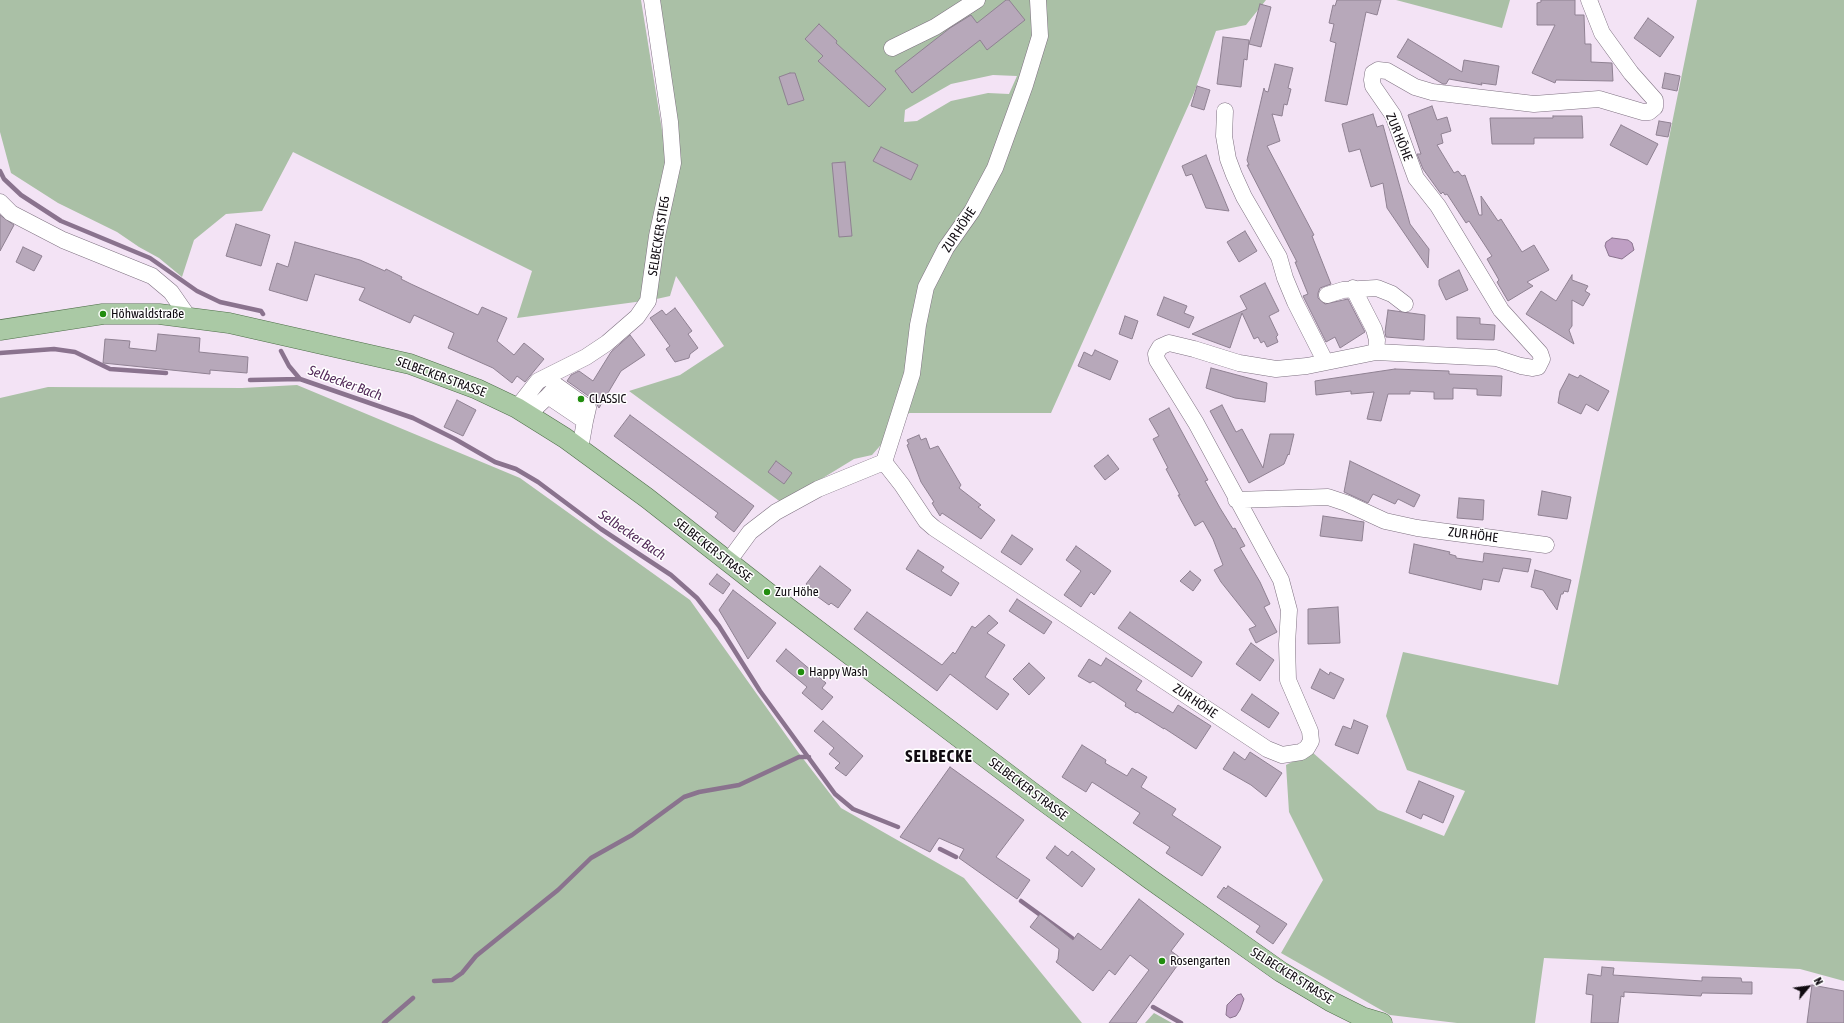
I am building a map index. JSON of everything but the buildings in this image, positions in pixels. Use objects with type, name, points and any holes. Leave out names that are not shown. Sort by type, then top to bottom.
[{"type":"main road","name":"SELBECKER STRASSE","points":[[0,330],[103,314],[159,314],[229,323],[391,359],[427,370],[477,389],[523,412],[580,449],[647,498],[728,562],[1036,796],[1281,972],[1330,1001],[1362,1017],[1382,1023]]},
{"type":"street","name":"SELBECKER STIEG","points":[[523,412],[538,381],[586,357],[606,343],[637,317],[648,301],[657,236],[673,163],[670,122],[652,0]]},
{"type":"street","points":[[892,48],[935,26],[977,0]]},
{"type":"street","name":"ZUR HÖHE","points":[[1038,0],[1040,36],[1025,85],[995,168],[972,211],[946,248],[926,287],[918,325],[912,374],[884,462],[902,485],[926,522],[934,528],[1267,749],[1282,755],[1292,755],[1307,748],[1310,741],[1310,730],[1288,680],[1287,644],[1289,610],[1281,580],[1236,500],[1196,423],[1156,360],[1156,354],[1160,347],[1169,343],[1238,363],[1276,369],[1307,366],[1325,361],[1376,352],[1496,358],[1533,368],[1541,364],[1542,359],[1540,353],[1501,310],[1438,206],[1416,178],[1393,115],[1373,86],[1372,80],[1373,73],[1378,70],[1388,71],[1415,86],[1432,92],[1534,104],[1599,99],[1643,112],[1649,112],[1655,107],[1655,100],[1650,92],[1632,74],[1602,32],[1588,0]]},
{"type":"street","points":[[1225,112],[1224,136],[1228,159],[1234,175],[1244,197],[1279,257],[1284,278],[1325,361]]},
{"type":"street","points":[[0,202],[11,213],[63,240],[152,276],[171,292],[189,318]]},
{"type":"street","points":[[1353,288],[1374,329],[1377,340],[1376,352]]},
{"type":"street","points":[[1327,295],[1353,288],[1377,288],[1392,294],[1405,304]]},
{"type":"street","points":[[523,412],[548,396],[585,421],[580,449]]},
{"type":"street","points":[[728,562],[750,532],[781,509],[818,489],[884,462]]},
{"type":"street","name":"ZUR HÖHE","points":[[1236,500],[1328,497],[1346,503],[1385,521],[1416,528],[1546,545]]},
{"type":"green space","points":[[0,0],[641,0],[667,161],[643,301],[517,318],[532,271],[293,152],[262,211],[226,214],[194,240],[182,277],[159,258],[117,232],[58,203],[11,173],[0,132]]},
{"type":"green space","points":[[656,0],[1266,0],[1246,25],[1216,31],[1194,93],[1051,413],[909,413],[872,455],[854,459],[782,503],[629,391],[680,375],[724,346],[676,276],[670,296],[652,300],[678,166]],"holes":[[[993,75],[1017,76],[1009,94],[988,93],[951,101],[917,121],[904,122],[905,110],[951,84]]]},
{"type":"green space","points":[[1396,0],[1510,0],[1502,28]]},
{"type":"green space","points":[[1697,0],[1844,0],[1844,981],[1800,969],[1544,958],[1535,1023],[1457,1023],[1390,1015],[1281,953],[1323,880],[1289,812],[1286,765],[1312,752],[1378,810],[1444,836],[1465,791],[1407,770],[1386,716],[1403,652],[1558,685]]},
{"type":"green space","points":[[297,385],[520,478],[690,600],[798,752],[841,808],[964,878],[1082,1023],[0,1023],[0,398],[48,387],[242,388]]},
{"type":"green space","points":[[1154,1013],[1172,1023],[1145,1023]]},
{"type":"shaded area","points":[[1612,238],[1628,240],[1632,243],[1634,250],[1622,259],[1609,256],[1605,246],[1606,242]]},
{"type":"shaded area","points":[[1241,994],[1244,999],[1240,1010],[1236,1016],[1230,1018],[1226,1015],[1227,1005],[1237,995]]},
{"type":"waterway","name":"Selbecker Bach","points":[[0,171],[4,179],[21,195],[61,221],[150,258],[197,291],[220,302],[261,311],[263,314]]},
{"type":"waterway","points":[[0,353],[54,349],[75,352],[110,369],[166,373]]},
{"type":"waterway","name":"Selbecker Bach","points":[[281,351],[289,366],[300,379],[413,418],[455,439],[495,462],[516,469],[538,482],[601,529],[671,575],[697,598],[719,626],[760,691],[835,794],[853,809],[898,827]]},
{"type":"waterway","points":[[250,380],[300,379]]},
{"type":"waterway","points":[[434,981],[452,980],[462,973],[476,956],[558,890],[591,858],[632,835],[684,797],[699,792],[739,785],[799,757],[809,757]]},
{"type":"waterway","name":"Selbecker Bach","points":[[940,849],[956,857]]},
{"type":"waterway","name":"Selbecker Bach","points":[[1021,901],[1072,938]]},
{"type":"waterway","points":[[384,1023],[413,998]]},
{"type":"waterway","name":"Selbecker Bach","points":[[1153,1007],[1181,1023]]},
{"type":"place","name":"Höhwaldstraße","points":[[103,314]]},
{"type":"place","name":"CLASSIC","points":[[581,399]]},
{"type":"place","name":"Zur Höhe","points":[[767,592]]},
{"type":"place","name":"Happy Wash","points":[[801,672]]},
{"type":"place","name":"Rosengarten","points":[[1162,961]]},
{"type":"district","name":"SELBECKE","points":[[939,757]]}]
